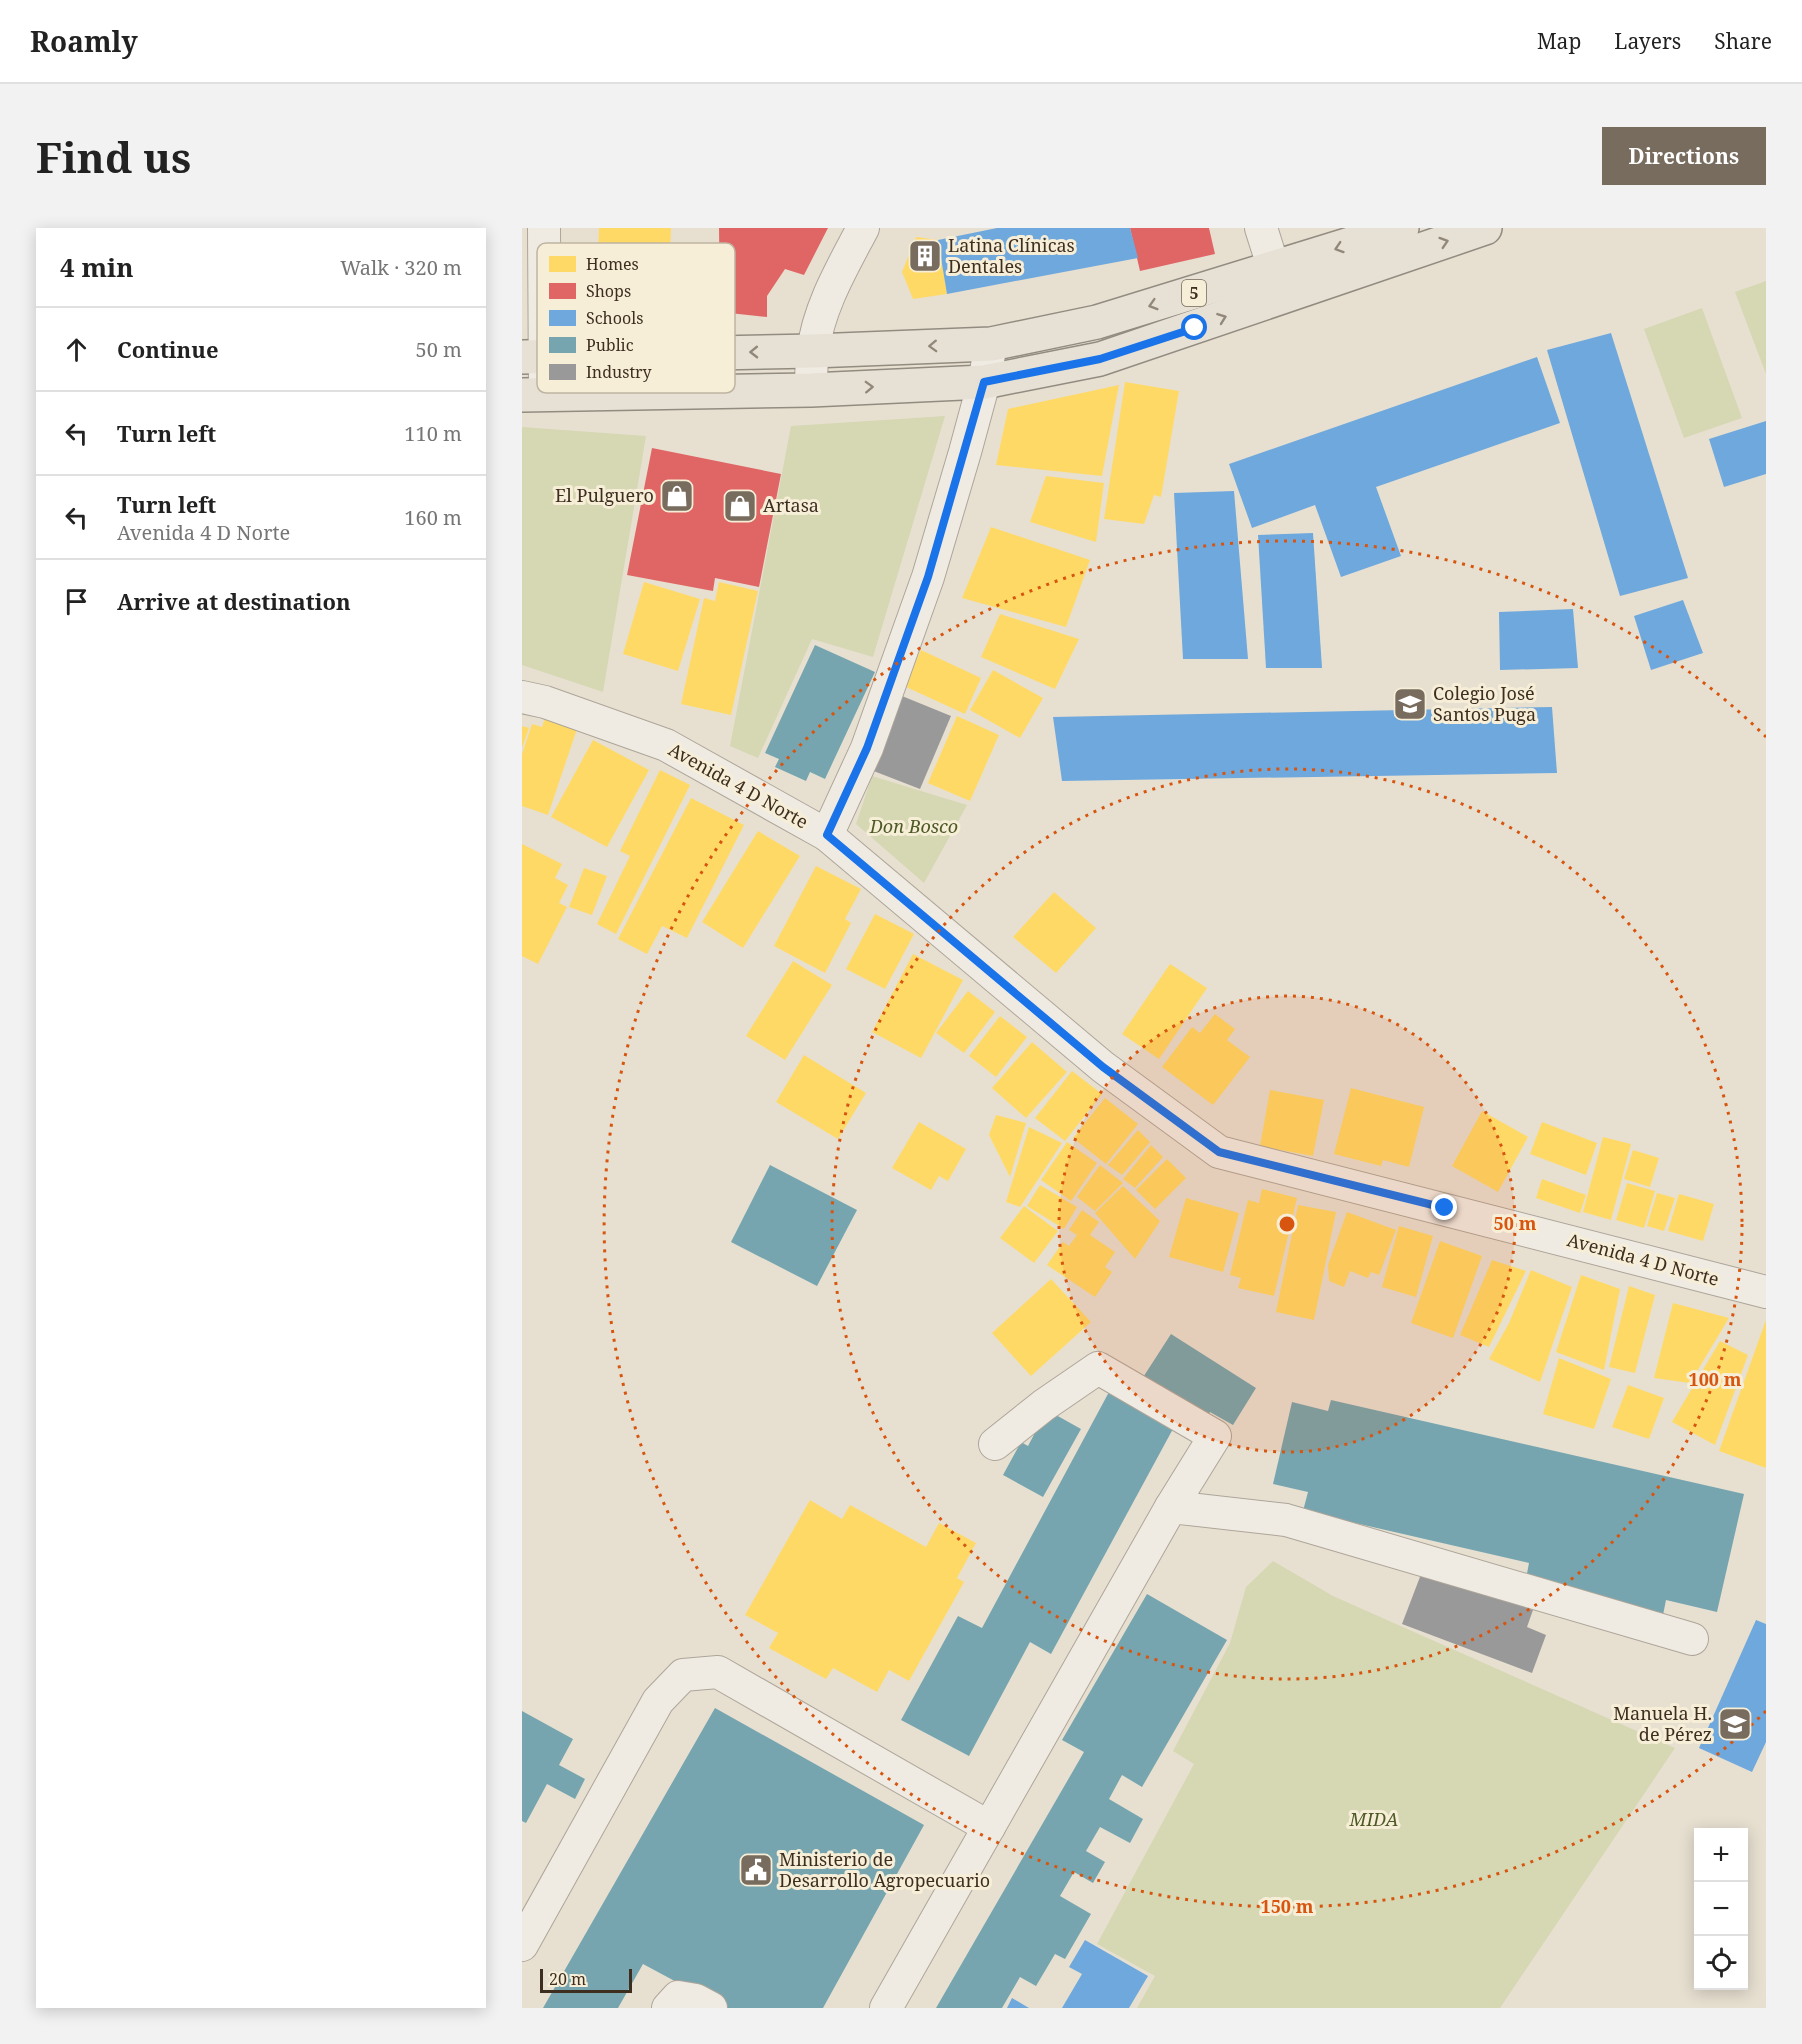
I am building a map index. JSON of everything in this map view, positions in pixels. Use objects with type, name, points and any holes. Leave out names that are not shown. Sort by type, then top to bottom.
[{"type":"main road","name":"5","points":[[735,353],[991,344],[1096,322],[1275,269],[1398,236],[1485,228]]},
{"type":"main road","name":"5","points":[[735,391],[984,382],[1100,359],[1398,236]]},
{"type":"main road","name":"5","points":[[534,395],[645,393]]},
{"type":"street","points":[[543,243],[544,228]]},
{"type":"street","points":[[811,390],[813,351],[836,280],[863,228]]},
{"type":"street","points":[[1261,228],[1275,269]]},
{"type":"street","points":[[534,395],[533,357],[537,310]]},
{"type":"street","points":[[827,835],[867,748],[928,577],[984,382],[991,344]]},
{"type":"street","name":"Avenida 4 D Norte","points":[[522,697],[545,702],[666,745],[827,835],[1103,1067],[1219,1152],[1766,1292]]},
{"type":"street","points":[[886,2008],[1171,1507],[1215,1436],[1098,1368],[1044,1405],[995,1444]]},
{"type":"street","points":[[1171,1507],[1286,1520],[1692,1639]]},
{"type":"street","points":[[522,1945],[658,1701],[683,1675],[718,1672],[989,1827]]},
{"type":"street","points":[[668,2008],[678,1997],[696,2000],[711,2008]]},
{"type":"green space","points":[[1766,281],[1766,374],[1735,292]]},
{"type":"green space","points":[[1702,308],[1742,418],[1684,438],[1644,329]]},
{"type":"green space","points":[[945,416],[873,657],[812,639],[758,758],[730,746],[791,426]]},
{"type":"green space","points":[[522,427],[646,436],[603,692],[522,665]]},
{"type":"green space","name":"Don Bosco","points":[[872,776],[967,805],[924,883],[856,824]]},
{"type":"green space","name":"MIDA","points":[[1273,1561],[1333,1596],[1675,1748],[1500,2008],[1137,2008],[1155,1976],[1097,1944],[1194,1764],[1173,1751],[1230,1643],[1246,1587]]},
{"type":"building: Homes","points":[[599,228],[671,228],[670,243],[598,243]]},
{"type":"building: Homes","name":"Latina Clínicas Dentales","points":[[916,237],[938,240],[947,294],[913,299],[902,272]]},
{"type":"building: Homes","points":[[1125,382],[1179,391],[1161,497],[1154,495],[1144,524],[1104,519]]},
{"type":"building: Homes","points":[[1119,385],[1102,476],[996,465],[1008,409]]},
{"type":"building: Homes","points":[[1046,476],[1104,483],[1096,542],[1030,522]]},
{"type":"building: Homes","points":[[991,527],[1090,560],[1066,627],[962,598]]},
{"type":"building: Homes","points":[[644,582],[700,599],[678,671],[623,654]]},
{"type":"building: Homes","points":[[719,582],[758,591],[731,715],[681,704],[704,598],[715,601]]},
{"type":"building: Homes","points":[[1000,614],[1079,639],[1055,689],[981,657]]},
{"type":"building: Homes","points":[[921,650],[981,678],[965,714],[904,686]]},
{"type":"building: Homes","points":[[993,670],[1043,698],[1020,738],[970,710]]},
{"type":"building: Homes","points":[[548,709],[580,720],[548,815],[522,806],[522,754],[532,724],[542,727]]},
{"type":"building: Homes","points":[[957,716],[999,735],[970,801],[928,783]]},
{"type":"building: Homes","points":[[522,726],[529,728],[522,748]]},
{"type":"building: Homes","points":[[593,740],[649,770],[607,847],[551,817]]},
{"type":"building: Homes","points":[[660,770],[690,785],[616,934],[597,924],[630,856],[620,851]]},
{"type":"building: Homes","points":[[691,798],[744,825],[687,938],[662,926],[647,954],[618,939]]},
{"type":"building: Homes","points":[[758,831],[800,856],[743,948],[702,922]]},
{"type":"building: Homes","points":[[522,844],[562,864],[555,878],[568,885],[559,903],[567,907],[538,964],[522,956]]},
{"type":"building: Homes","points":[[816,866],[861,889],[845,919],[851,923],[825,973],[774,946]]},
{"type":"building: Homes","points":[[584,868],[607,876],[592,915],[569,907]]},
{"type":"building: Homes","points":[[1054,892],[1096,928],[1056,973],[1013,937]]},
{"type":"building: Homes","points":[[875,914],[914,934],[885,989],[846,969]]},
{"type":"building: Homes","points":[[913,954],[963,980],[921,1058],[872,1032]]},
{"type":"building: Homes","points":[[793,961],[832,985],[785,1060],[746,1036]]},
{"type":"building: Homes","points":[[1170,964],[1207,988],[1159,1059],[1122,1034]]},
{"type":"building: Homes","points":[[968,991],[995,1012],[964,1053],[936,1033]]},
{"type":"building: Homes","points":[[1215,1014],[1235,1029],[1227,1040],[1250,1057],[1213,1105],[1162,1067],[1192,1027],[1200,1033]]},
{"type":"building: Homes","points":[[1000,1016],[1027,1037],[996,1077],[969,1056]]},
{"type":"building: Homes","points":[[1032,1042],[1067,1072],[1026,1118],[992,1088]]},
{"type":"building: Homes","points":[[804,1055],[866,1093],[838,1139],[776,1102]]},
{"type":"building: Homes","points":[[1072,1071],[1102,1094],[1065,1141],[1035,1118]]},
{"type":"building: Homes","points":[[1351,1088],[1424,1107],[1409,1167],[1383,1160],[1381,1166],[1334,1154]]},
{"type":"building: Homes","points":[[1270,1090],[1324,1100],[1313,1156],[1260,1146]]},
{"type":"building: Homes","points":[[1105,1098],[1138,1124],[1106,1164],[1073,1138]]},
{"type":"building: Homes","points":[[1482,1111],[1528,1137],[1498,1192],[1452,1166]]},
{"type":"building: Homes","points":[[996,1115],[1026,1123],[1010,1177],[989,1135]]},
{"type":"building: Homes","points":[[919,1122],[966,1149],[948,1181],[939,1176],[931,1190],[892,1168]]},
{"type":"building: Homes","points":[[1542,1122],[1597,1143],[1586,1175],[1530,1154]]},
{"type":"building: Homes","points":[[1029,1127],[1062,1143],[1020,1207],[1006,1202]]},
{"type":"building: Homes","points":[[1138,1130],[1150,1142],[1122,1175],[1108,1165]]},
{"type":"building: Homes","points":[[1603,1137],[1631,1144],[1611,1220],[1583,1212]]},
{"type":"building: Homes","points":[[1067,1142],[1097,1163],[1071,1201],[1041,1180]]},
{"type":"building: Homes","points":[[1151,1145],[1163,1157],[1135,1188],[1123,1179]]},
{"type":"building: Homes","points":[[1633,1150],[1659,1158],[1650,1187],[1624,1179]]},
{"type":"building: Homes","points":[[1167,1159],[1186,1178],[1155,1209],[1136,1190]]},
{"type":"building: Homes","points":[[1100,1165],[1123,1183],[1095,1211],[1077,1197]]},
{"type":"building: Homes","points":[[1542,1179],[1586,1195],[1580,1213],[1536,1198]]},
{"type":"building: Homes","points":[[1627,1183],[1655,1191],[1644,1228],[1616,1220]]},
{"type":"building: Homes","points":[[1040,1185],[1077,1207],[1064,1229],[1027,1206]]},
{"type":"building: Homes","points":[[1123,1186],[1160,1221],[1135,1259],[1095,1213]]},
{"type":"building: Homes","points":[[1262,1189],[1297,1198],[1274,1296],[1238,1288],[1241,1278],[1230,1275],[1248,1200],[1259,1203]]},
{"type":"building: Homes","points":[[1657,1193],[1675,1198],[1664,1231],[1647,1226]]},
{"type":"building: Homes","points":[[1679,1194],[1714,1204],[1703,1241],[1668,1231]]},
{"type":"building: Homes","points":[[1186,1198],[1239,1213],[1223,1272],[1169,1257]]},
{"type":"building: Homes","points":[[1298,1205],[1336,1212],[1314,1320],[1276,1312]]},
{"type":"building: Homes","points":[[1024,1206],[1058,1231],[1034,1263],[1000,1238]]},
{"type":"building: Homes","points":[[1082,1210],[1099,1222],[1090,1235],[1115,1252],[1105,1267],[1112,1272],[1095,1297],[1047,1265],[1063,1242],[1069,1246],[1077,1235],[1069,1230]]},
{"type":"building: Homes","points":[[1347,1212],[1396,1230],[1379,1275],[1371,1272],[1368,1278],[1350,1271],[1344,1287],[1329,1281],[1328,1265]]},
{"type":"building: Homes","points":[[1399,1226],[1433,1236],[1416,1297],[1382,1287]]},
{"type":"building: Homes","points":[[1440,1241],[1482,1256],[1453,1338],[1411,1323]]},
{"type":"building: Homes","points":[[1492,1260],[1526,1271],[1489,1347],[1460,1335]]},
{"type":"building: Homes","points":[[1531,1270],[1572,1287],[1540,1382],[1489,1359],[1509,1323]]},
{"type":"building: Homes","points":[[1581,1275],[1620,1289],[1604,1370],[1556,1352]]},
{"type":"building: Homes","points":[[1051,1279],[1091,1322],[1031,1376],[992,1333]]},
{"type":"building: Homes","points":[[1629,1286],[1655,1295],[1635,1373],[1609,1367]]},
{"type":"building: Homes","points":[[1673,1303],[1729,1318],[1690,1383],[1654,1378]]},
{"type":"building: Homes","points":[[1766,1320],[1766,1468],[1719,1451]]},
{"type":"building: Homes","points":[[1720,1341],[1748,1355],[1715,1445],[1672,1422]]},
{"type":"building: Homes","points":[[1559,1358],[1611,1379],[1594,1429],[1543,1414]]},
{"type":"building: Homes","points":[[1628,1385],[1664,1398],[1649,1439],[1612,1427]]},
{"type":"building: Homes","points":[[810,1500],[842,1519],[850,1505],[926,1547],[939,1523],[976,1543],[957,1578],[964,1582],[909,1681],[889,1670],[877,1692],[833,1668],[826,1679],[769,1648],[778,1633],[745,1615]]},
{"type":"building: Shops","points":[[719,228],[828,228],[804,275],[785,269],[767,296],[767,317],[735,314],[735,243],[719,243]]},
{"type":"building: Shops","points":[[1130,228],[1209,228],[1215,254],[1140,271]]},
{"type":"building: Shops","points":[[652,448],[781,474],[759,587],[715,578],[713,591],[627,575]]},
{"type":"building: Schools","points":[[997,228],[1130,228],[1138,258],[947,294],[938,240]]},
{"type":"building: Schools","points":[[1611,333],[1688,578],[1620,596],[1547,350]]},
{"type":"building: Schools","points":[[1537,357],[1560,423],[1376,487],[1401,556],[1341,577],[1315,505],[1252,528],[1229,464]]},
{"type":"building: Schools","points":[[1766,421],[1766,474],[1724,487],[1709,439]]},
{"type":"building: Schools","points":[[1234,491],[1248,659],[1183,659],[1174,493]]},
{"type":"building: Schools","points":[[1313,533],[1322,668],[1266,668],[1258,535]]},
{"type":"building: Schools","points":[[1683,600],[1703,653],[1651,670],[1634,616]]},
{"type":"building: Schools","points":[[1573,609],[1578,668],[1500,670],[1499,612]]},
{"type":"building: Schools","points":[[1552,707],[1557,773],[1062,781],[1053,717]]},
{"type":"building: Schools","points":[[1756,1620],[1766,1624],[1766,1742],[1752,1772],[1699,1748]]},
{"type":"building: Schools","points":[[1085,1940],[1148,1976],[1129,2008],[1062,2008],[1082,1974],[1069,1967]]},
{"type":"building: Schools","points":[[1012,1998],[1029,2008],[1007,2008]]},
{"type":"building: Public","points":[[815,645],[875,672],[825,779],[810,772],[806,781],[775,767],[779,759],[765,753]]},
{"type":"building: Public","points":[[770,1165],[857,1210],[817,1286],[731,1242]]},
{"type":"building: Public","points":[[1171,1334],[1256,1388],[1233,1425],[1210,1412],[1204,1422],[1140,1382]]},
{"type":"building: Public","points":[[1109,1392],[1174,1427],[1051,1654],[1030,1642],[969,1756],[901,1720],[958,1616],[982,1628]]},
{"type":"building: Public","points":[[1331,1400],[1744,1494],[1717,1612],[1666,1600],[1663,1615],[1525,1584],[1529,1563],[1303,1511],[1308,1492],[1273,1484],[1292,1402],[1328,1411]]},
{"type":"building: Public","points":[[1047,1410],[1081,1429],[1043,1497],[1003,1475],[1021,1442],[1028,1446]]},
{"type":"building: Public","points":[[1147,1594],[1227,1640],[1142,1787],[1122,1775],[1109,1799],[1143,1819],[1130,1843],[1100,1827],[1086,1851],[1105,1862],[1093,1883],[1074,1872],[1060,1896],[1091,1914],[1065,1959],[1055,1954],[1036,1986],[1020,1977],[1002,2008],[936,2008],[1084,1752],[1062,1740]]},
{"type":"building: Public","points":[[715,1708],[924,1825],[823,2008],[725,2008],[643,1964],[618,2008],[543,2008]]},
{"type":"building: Public","points":[[522,1711],[573,1739],[559,1765],[585,1779],[575,1799],[547,1784],[526,1823],[522,1821]]},
{"type":"building: Industry","points":[[902,696],[951,716],[920,789],[871,770]]},
{"type":"building: Industry","points":[[1423,1569],[1533,1610],[1527,1627],[1546,1635],[1532,1673],[1402,1624]]},
{"type":"place","name":"Latina Clínicas Dentales","points":[[925,256]]},
{"type":"place","name":"El Pulguero","points":[[677,496]]},
{"type":"place","name":"Artasa","points":[[740,506]]},
{"type":"place","name":"Colegio José Santos Puga","points":[[1410,704]]},
{"type":"place","name":"Manuela H. de Pérez","points":[[1735,1724]]},
{"type":"place","name":"Ministerio de Desarrollo Agropecuario","points":[[756,1870]]},
{"type":"route","points":[[1195,328],[1100,359],[984,382],[928,577],[867,748],[827,835],[1103,1067],[1219,1152],[1445,1208]]}]
